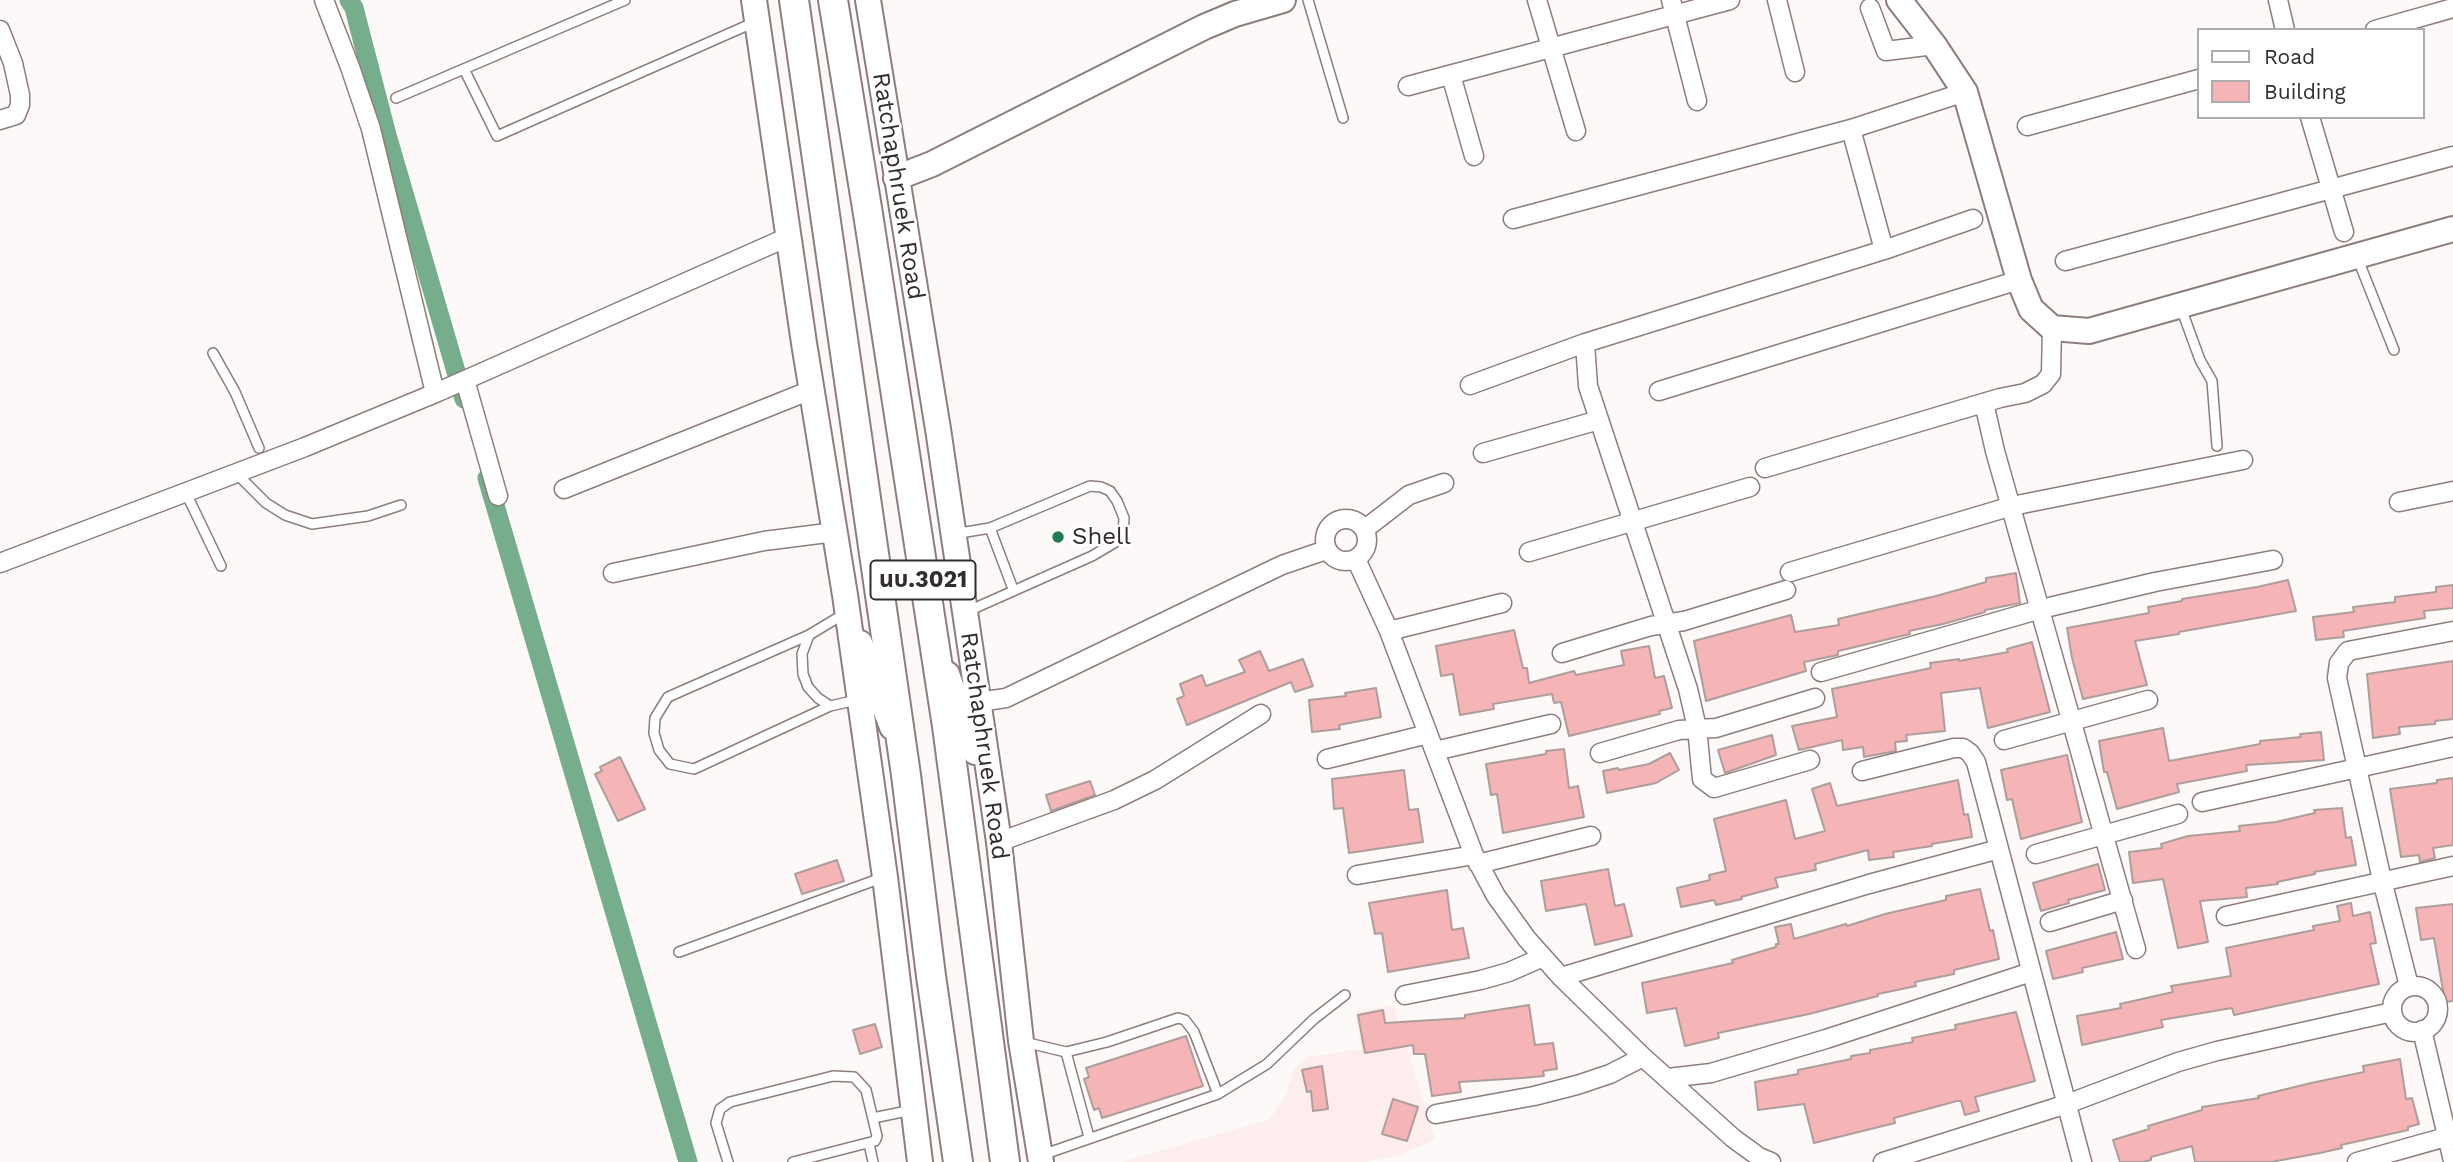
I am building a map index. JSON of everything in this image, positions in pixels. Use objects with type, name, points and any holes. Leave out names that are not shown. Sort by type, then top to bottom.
[{"type":"main road","name":"นบ.3021","points":[[794,0],[906,775],[958,1162]]},
{"type":"main road","name":"Ratchaphruek Road","points":[[833,0],[947,726],[1005,1162]]},
{"type":"main road","name":"Ratchaphruek Road","points":[[869,0],[938,429],[999,842],[1021,1041],[1040,1159]]},
{"type":"main road","points":[[896,178],[932,164],[1203,27],[1283,0]]},
{"type":"main road","points":[[1899,0],[1934,45],[1965,92],[2019,280],[2031,309],[2052,328],[2089,331],[2453,229]]},
{"type":"main road","name":"นบ.3021","points":[[755,11],[885,877],[920,1162]]},
{"type":"main road","points":[[845,604],[894,733],[906,775]]},
{"type":"main road","points":[[931,631],[992,799]]},
{"type":"street","points":[[324,0],[371,129],[437,392]]},
{"type":"street","points":[[1537,0],[1576,131]]},
{"type":"street","points":[[1408,86],[1551,50],[1673,8],[1730,0]]},
{"type":"street","points":[[1777,0],[1795,72]]},
{"type":"street","points":[[2278,0],[2285,28]]},
{"type":"street","points":[[1673,8],[1697,101]]},
{"type":"street","points":[[1870,8],[1886,51],[1934,45]]},
{"type":"street","points":[[2382,28],[2453,8]]},
{"type":"street","points":[[0,30],[13,63],[20,106],[16,115],[0,120]]},
{"type":"street","points":[[1451,75],[1474,156]]},
{"type":"street","points":[[2027,126],[2198,79]]},
{"type":"street","points":[[1513,219],[1851,129],[1965,92]]},
{"type":"street","points":[[2311,119],[2344,232]]},
{"type":"street","points":[[1851,129],[1884,250]]},
{"type":"street","points":[[2065,261],[2453,156]]},
{"type":"street","points":[[1470,385],[1585,343],[1884,250],[1973,219]]},
{"type":"street","points":[[0,564],[237,474],[437,392],[788,237]]},
{"type":"street","points":[[1659,391],[2019,280]]},
{"type":"street","points":[[1765,468],[1984,402],[2025,393],[2043,384],[2051,374],[2052,328]]},
{"type":"street","points":[[1585,343],[1588,386],[1688,689],[1697,728],[1702,779],[1714,788],[1810,760]]},
{"type":"street","points":[[465,380],[498,496]]},
{"type":"street","points":[[564,489],[811,390]]},
{"type":"street","points":[[1984,402],[2136,949]]},
{"type":"street","points":[[1483,453],[1599,420]]},
{"type":"street","points":[[1790,572],[2012,506],[2243,460]]},
{"type":"street","points":[[1365,529],[1409,495],[1444,483]]},
{"type":"street","points":[[1529,552],[1749,487]]},
{"type":"street","points":[[2399,502],[2453,491]]},
{"type":"street","points":[[1352,519],[1365,529],[1367,546],[1356,559],[1339,561],[1326,550],[1325,534],[1335,521],[1352,519]]},
{"type":"street","points":[[613,573],[764,541],[835,532]]},
{"type":"street","points":[[978,702],[1006,698],[1282,565],[1326,550]]},
{"type":"street","points":[[1356,559],[1389,631],[1476,859],[1496,896],[1527,939],[1561,977],[1643,1057],[1733,1138],[1759,1157],[1771,1162]]},
{"type":"street","points":[[1821,673],[2041,609],[2155,582],[2273,560]]},
{"type":"street","points":[[1562,653],[1684,621],[1786,590]]},
{"type":"street","points":[[1389,631],[1502,603]]},
{"type":"street","points":[[2409,986],[2382,880],[2337,678],[2339,663],[2348,652],[2453,631]]},
{"type":"street","points":[[1600,753],[1679,730],[1716,728],[1815,698]]},
{"type":"street","points":[[2004,740],[2148,700]]},
{"type":"street","points":[[999,842],[1135,790],[1194,757],[1261,714]]},
{"type":"street","points":[[1435,751],[1551,724]]},
{"type":"street","points":[[1328,759],[1429,734]]},
{"type":"street","points":[[2202,802],[2453,747]]},
{"type":"street","points":[[1862,771],[1954,748],[1963,748],[1976,762],[2082,1162]]},
{"type":"street","points":[[2036,854],[2178,814]]},
{"type":"street","points":[[1357,874],[1476,859],[1591,836]]},
{"type":"street","points":[[1561,977],[1869,884],[1999,849]]},
{"type":"street","points":[[2226,916],[2453,866]]},
{"type":"street","points":[[2050,922],[2123,900]]},
{"type":"street","points":[[1405,995],[1481,980],[1509,972],[1543,957]]},
{"type":"street","points":[[1668,1078],[1723,1070],[2031,972]]},
{"type":"street","points":[[2409,986],[2426,989],[2445,1000],[2435,1019],[2422,1030],[2403,1028],[2392,1012],[2396,996],[2409,986]]},
{"type":"street","points":[[1883,1162],[2067,1104],[2178,1062],[2392,1012]]},
{"type":"street","points":[[2422,1030],[2450,1135],[2453,1161]]},
{"type":"street","points":[[1436,1114],[1534,1096],[1577,1085],[1610,1074],[1643,1057]]},
{"type":"street","points":[[2357,1162],[2450,1135]]},
{"type":"lane","points":[[396,98],[625,0]]},
{"type":"lane","points":[[1308,0],[1343,118]]},
{"type":"lane","points":[[464,69],[496,136],[755,11]]},
{"type":"lane","points":[[2357,256],[2394,350]]},
{"type":"lane","points":[[2180,307],[2200,360],[2212,381],[2217,446]]},
{"type":"lane","points":[[213,353],[259,448]]},
{"type":"lane","points":[[237,474],[266,503],[285,515],[312,524],[368,516],[401,505]]},
{"type":"lane","points":[[952,528],[965,532],[990,528],[1090,486],[1110,491],[1124,518],[1123,536],[1114,543],[1092,556],[965,612]]},
{"type":"lane","points":[[186,493],[221,566]]},
{"type":"lane","points":[[990,528],[1013,589]]},
{"type":"lane","points":[[845,604],[810,635],[668,697],[655,718],[654,733],[659,750],[670,764],[694,769],[830,706],[858,699]]},
{"type":"lane","points":[[810,635],[802,654],[803,674],[808,687],[830,706]]},
{"type":"lane","points":[[679,951],[885,877]]},
{"type":"lane","points":[[1040,1159],[1089,1137],[1218,1094],[1267,1064],[1314,1019],[1345,995]]},
{"type":"lane","points":[[1021,1041],[1066,1052],[1107,1042],[1178,1018],[1185,1020],[1194,1032],[1218,1094]]},
{"type":"lane","points":[[1066,1052],[1089,1137]]},
{"type":"lane","points":[[729,1162],[716,1124],[720,1109],[730,1102],[833,1076],[854,1077],[866,1090],[877,1136],[875,1141],[793,1162]]},
{"type":"lane","points":[[873,1118],[912,1110]]},
{"type":"lane","points":[[869,1144],[873,1162]]},
{"type":"shaded area","points":[[1394,1005],[1435,1140],[1398,1155],[1366,1162],[1122,1162],[1269,1120],[1286,1095],[1294,1070],[1308,1057],[1361,1049],[1355,1012]]},
{"type":"building","points":[[2016,573],[2020,603],[1985,610],[1943,624],[1909,631],[1910,634],[1838,651],[1838,655],[1804,662],[1806,671],[1706,701],[1694,641],[1791,615],[1795,632],[1839,625],[1838,619],[1936,596],[1986,582],[1986,578]]},
{"type":"building","points":[[2288,580],[2296,611],[2135,641],[2147,685],[2083,699],[2067,628],[2149,613],[2148,607],[2182,599]]},
{"type":"building","points":[[2453,585],[2453,608],[2424,611],[2425,618],[2343,631],[2344,637],[2316,640],[2313,617],[2354,612],[2353,607],[2395,602],[2395,597],[2436,592],[2436,587]]},
{"type":"building","points":[[1514,630],[1523,668],[1527,668],[1529,683],[1574,671],[1576,675],[1624,665],[1621,651],[1649,646],[1655,678],[1664,676],[1672,708],[1659,711],[1660,714],[1569,736],[1561,702],[1554,703],[1552,694],[1493,704],[1494,709],[1460,715],[1453,674],[1441,676],[1436,646]]},
{"type":"building","points":[[2032,642],[2050,712],[1988,728],[1980,688],[1941,693],[1945,731],[1906,735],[1907,741],[1895,742],[1896,751],[1864,757],[1863,747],[1843,750],[1842,740],[1799,750],[1792,726],[1837,717],[1832,689],[1931,668],[1930,663],[2008,652],[2007,649]]},
{"type":"building","points":[[1260,651],[1269,671],[1303,659],[1313,686],[1295,692],[1291,682],[1187,725],[1177,699],[1184,696],[1180,684],[1202,675],[1206,686],[1245,672],[1239,660]]},
{"type":"building","points":[[2453,661],[2453,719],[2435,721],[2435,724],[2399,727],[2400,734],[2373,738],[2367,674]]},
{"type":"building","points":[[1376,688],[1381,717],[1339,725],[1340,729],[1312,732],[1309,700],[1346,696],[1345,693]]},
{"type":"building","points":[[2163,728],[2169,761],[2260,744],[2260,741],[2321,732],[2324,760],[2246,765],[2247,771],[2177,784],[2179,792],[2117,809],[2107,772],[2104,772],[2099,741]]},
{"type":"building","points":[[1772,735],[1776,755],[1725,773],[1718,750]]},
{"type":"building","points":[[1564,749],[1569,788],[1578,786],[1584,817],[1503,833],[1497,794],[1491,795],[1486,764]]},
{"type":"building","points":[[1670,753],[1679,770],[1656,783],[1607,793],[1603,771],[1649,764]]},
{"type":"building","points":[[2067,755],[2082,822],[2021,839],[2012,799],[2007,800],[2001,770]]},
{"type":"building","points":[[620,757],[645,809],[618,821],[595,774],[602,771],[600,767]]},
{"type":"building","points":[[1404,770],[1409,810],[1418,809],[1423,842],[1349,853],[1343,808],[1334,809],[1332,779]]},
{"type":"building","points":[[2453,778],[2453,845],[2433,848],[2435,858],[2420,862],[2419,855],[2401,857],[2390,789],[2437,783],[2437,780]]},
{"type":"building","points":[[1958,780],[1964,815],[1968,814],[1972,837],[1893,852],[1894,857],[1869,860],[1868,850],[1815,864],[1816,870],[1775,878],[1778,887],[1741,897],[1742,899],[1716,905],[1714,900],[1681,907],[1677,888],[1710,880],[1709,875],[1726,871],[1714,819],[1786,800],[1795,839],[1825,831],[1812,789],[1830,783],[1837,806]]},
{"type":"building","points":[[1090,781],[1095,795],[1051,811],[1046,795]]},
{"type":"building","points":[[2342,808],[2346,838],[2351,837],[2356,865],[2314,872],[2315,874],[2277,882],[2278,884],[2246,888],[2247,897],[2200,901],[2208,942],[2178,948],[2163,879],[2133,883],[2129,852],[2162,848],[2161,844],[2188,836],[2240,831],[2239,826],[2276,822],[2315,813],[2314,810]]},
{"type":"building","points":[[837,860],[844,881],[802,894],[795,874]]},
{"type":"building","points":[[2098,864],[2105,890],[2041,911],[2033,883]]},
{"type":"building","points":[[1608,869],[1615,906],[1624,904],[1632,936],[1595,945],[1586,904],[1546,911],[1541,881]]},
{"type":"building","points":[[1980,889],[1999,959],[1954,970],[1954,974],[1915,982],[1916,986],[1809,1014],[1718,1033],[1719,1038],[1685,1046],[1676,1008],[1647,1013],[1642,983],[1733,963],[1732,960],[1776,947],[1776,944],[1779,944],[1775,927],[1791,924],[1794,939]]},
{"type":"building","points":[[1447,890],[1452,930],[1463,928],[1469,958],[1388,972],[1382,933],[1375,934],[1369,903]]},
{"type":"building","points":[[2351,903],[2353,916],[2370,912],[2376,943],[2370,944],[2379,984],[2234,1015],[2232,1008],[2161,1020],[2163,1027],[2082,1045],[2077,1016],[2121,1008],[2120,1004],[2173,992],[2171,986],[2231,976],[2226,948],[2314,930],[2313,926],[2340,921],[2337,906]]},
{"type":"building","points":[[2453,904],[2453,1001],[2445,1002],[2434,938],[2421,940],[2416,908]]},
{"type":"building","points":[[2116,932],[2123,959],[2082,968],[2083,972],[2053,979],[2046,951]]},
{"type":"building","points":[[1529,1005],[1535,1045],[1553,1043],[1557,1069],[1543,1071],[1544,1076],[1459,1082],[1461,1092],[1432,1096],[1425,1054],[1414,1054],[1413,1045],[1365,1053],[1358,1015],[1383,1010],[1385,1023],[1465,1018],[1465,1015]]},
{"type":"building","points":[[2016,1012],[2035,1081],[1975,1097],[1979,1111],[1965,1115],[1961,1101],[1957,1101],[1894,1118],[1895,1123],[1814,1143],[1804,1104],[1758,1110],[1755,1082],[1798,1074],[1798,1070],[1851,1059],[1851,1056],[1870,1053],[1870,1050],[1913,1042],[1912,1038],[1956,1029],[1955,1025]]},
{"type":"building","points":[[875,1024],[882,1047],[860,1054],[853,1030]]},
{"type":"building","points":[[1186,1036],[1203,1086],[1102,1118],[1099,1108],[1094,1110],[1084,1079],[1089,1077],[1086,1068]]},
{"type":"building","points":[[2400,1059],[2406,1099],[2412,1098],[2419,1124],[2408,1127],[2408,1130],[2341,1145],[2342,1148],[2271,1162],[2195,1162],[2192,1146],[2151,1157],[2151,1160],[2143,1162],[2120,1162],[2113,1140],[2149,1129],[2148,1126],[2202,1110],[2202,1107],[2259,1098],[2258,1096],[2364,1072],[2363,1066]]},
{"type":"building","points":[[1322,1066],[1328,1109],[1313,1111],[1311,1091],[1307,1092],[1302,1070]]},
{"type":"building","points":[[1393,1099],[1418,1107],[1407,1141],[1382,1134]]},
{"type":"waterway","points":[[349,0],[354,8],[387,135],[464,399]]},
{"type":"waterway","points":[[487,478],[688,1162]]},
{"type":"place","name":"Shell","points":[[1058,537]]}]
